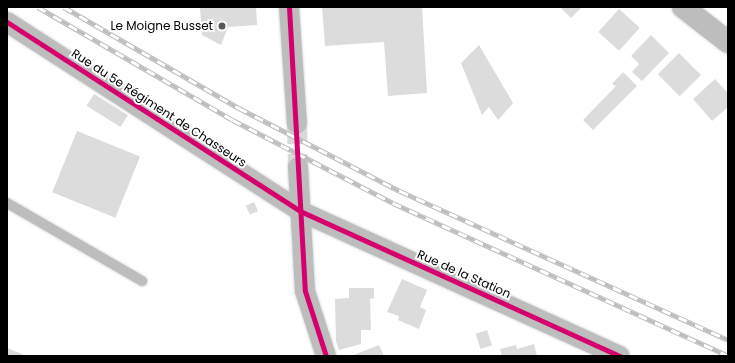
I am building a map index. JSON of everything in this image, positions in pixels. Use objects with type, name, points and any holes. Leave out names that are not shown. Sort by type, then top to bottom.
[{"type":"main road","points":[[683,7],[728,42]]},
{"type":"street","points":[[290,7],[297,124]]},
{"type":"street","name":"Rue du 5e Régiment de Chasseurs","points":[[7,22],[300,211]]},
{"type":"street","points":[[298,167],[305,291],[326,356]]},
{"type":"street","name":"Rue de la Station","points":[[300,211],[620,356]]},
{"type":"lane","points":[[7,203],[142,281]]},
{"type":"building","name":"Le Moigne Busset","points":[[200,7],[256,7],[257,25],[228,27],[221,45],[202,35]]},
{"type":"building","points":[[322,7],[422,7],[427,93],[388,96],[384,42],[325,46]]},
{"type":"building","points":[[560,7],[582,7],[571,18]]},
{"type":"building","points":[[619,9],[640,28],[619,51],[598,32]]},
{"type":"building","points":[[651,35],[669,53],[642,81],[632,72],[639,64],[631,56]]},
{"type":"building","points":[[479,45],[513,103],[498,120],[489,107],[482,115],[461,63]]},
{"type":"building","points":[[679,53],[701,75],[680,96],[658,74]]},
{"type":"building","points":[[623,72],[637,86],[593,130],[583,120],[616,86],[612,84]]},
{"type":"building","points":[[715,79],[728,93],[728,107],[712,121],[693,99]]},
{"type":"building","points":[[94,94],[128,115],[121,127],[87,106]]},
{"type":"building","points":[[77,131],[140,156],[115,218],[52,192]]},
{"type":"building","points":[[254,202],[258,211],[250,215],[246,206]]},
{"type":"building","points":[[402,279],[427,290],[420,307],[426,310],[419,329],[398,320],[399,316],[387,312]]},
{"type":"building","points":[[349,288],[374,288],[374,298],[370,299],[371,330],[361,330],[361,344],[339,350],[336,341],[335,299],[349,298]]},
{"type":"building","points":[[487,330],[492,345],[481,349],[476,334]]},
{"type":"building","points":[[534,344],[537,356],[502,356],[500,349],[516,345],[517,349]]},
{"type":"building","points":[[379,345],[384,356],[351,356]]},
{"type":"building","points":[[7,348],[27,356],[7,356]]},
{"type":"tunnel","points":[[297,124],[298,167]]},
{"type":"railway","points":[[38,7],[233,120],[393,203],[728,356]]},
{"type":"railway","points":[[64,7],[239,108],[400,191],[728,340]]},
{"type":"cycle path","points":[[289,7],[305,291],[326,356]]},
{"type":"cycle path","points":[[7,22],[300,211],[620,356]]},
{"type":"place","name":"Le Moigne Busset","points":[[222,26]]}]
